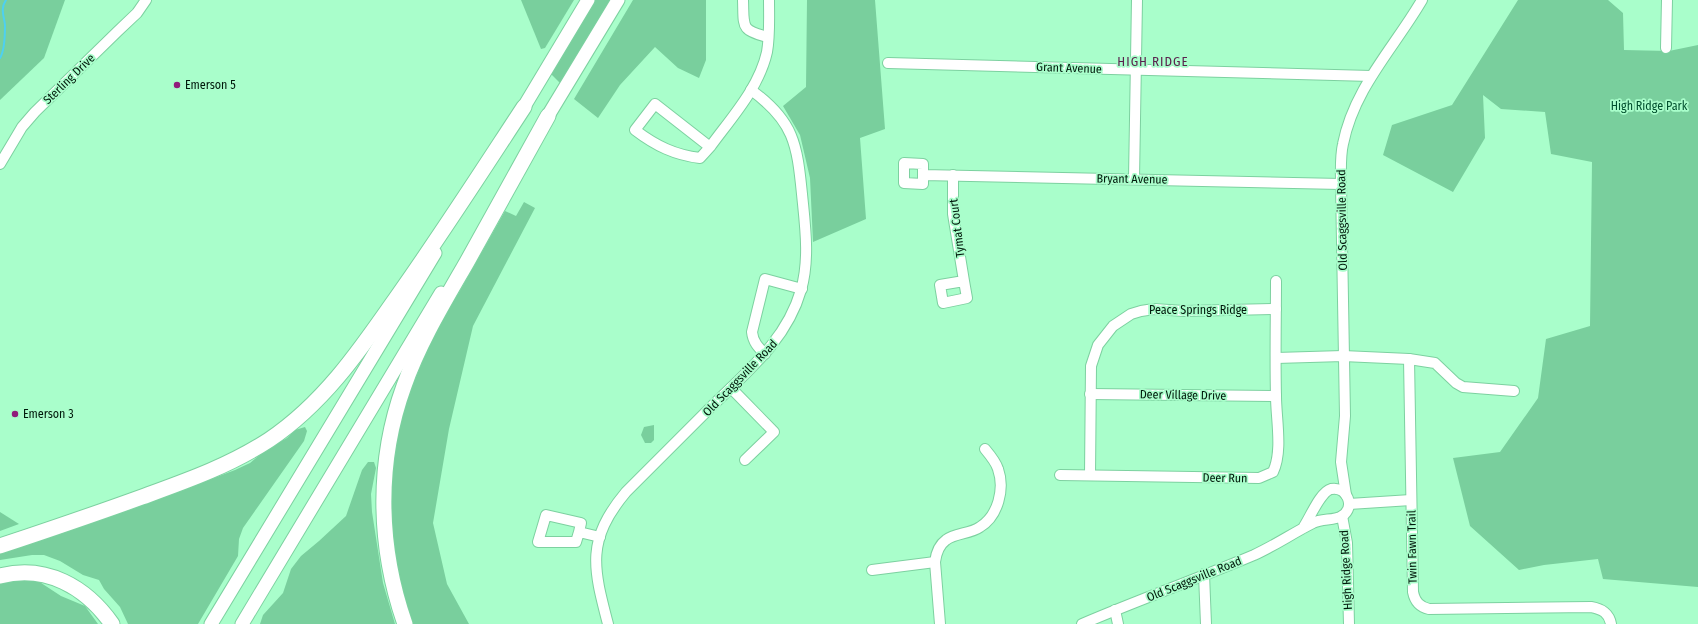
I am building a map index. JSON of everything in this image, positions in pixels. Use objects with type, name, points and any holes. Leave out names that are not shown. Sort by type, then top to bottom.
[{"type":"highway","points":[[0,546],[115,507],[204,474],[247,453],[286,428],[319,398],[351,362],[423,260],[524,107]]},
{"type":"highway","points":[[405,624],[395,590],[385,534],[384,481],[393,422],[406,380],[430,328],[548,116]]},
{"type":"highway","points":[[0,576],[19,573],[37,574],[69,583],[95,602],[112,624]]},
{"type":"main road","points":[[211,624],[588,0]]},
{"type":"main road","points":[[242,624],[618,0]]},
{"type":"street","name":"Sterling Drive","points":[[0,164],[22,127],[35,112],[137,12],[146,0]]},
{"type":"street","points":[[743,0],[744,21],[746,27],[754,34],[768,37]]},
{"type":"street","points":[[710,147],[655,104],[635,130],[651,142],[666,150],[682,156],[700,158],[710,147],[751,90],[763,64],[768,37],[769,0]]},
{"type":"street","points":[[1134,179],[1137,0]]},
{"type":"street","name":"Old Scaggsville Road","points":[[1327,490],[1336,476],[1341,462],[1345,416],[1341,161],[1346,132],[1354,106],[1371,76],[1422,0]]},
{"type":"street","points":[[1666,48],[1667,0]]},
{"type":"street","name":"Grant Avenue","points":[[888,63],[1371,76]]},
{"type":"street","name":"Old Scaggsville Road","points":[[608,624],[596,570],[596,552],[600,537],[611,511],[626,492],[765,354],[778,339],[788,323],[802,289],[806,257],[806,242],[796,147],[781,117],[765,100],[751,90]]},
{"type":"street","name":"Bryant Avenue","points":[[923,174],[1341,184]]},
{"type":"street","name":"Tymat Court","points":[[953,175],[953,214],[964,282]]},
{"type":"street","points":[[765,354],[756,345],[752,332],[765,279],[802,289]]},
{"type":"street","name":"Deer Run","points":[[1060,475],[1259,478],[1274,472],[1278,454],[1276,396],[1276,281]]},
{"type":"street","name":"Peace Springs Ridge","points":[[1090,475],[1091,366],[1098,345],[1112,326],[1131,314],[1154,309],[1190,311],[1276,309]]},
{"type":"street","points":[[1276,358],[1343,356],[1409,358],[1435,363],[1456,383],[1463,387],[1514,391]]},
{"type":"street","name":"Twin Fawn Trail","points":[[1409,358],[1413,592],[1414,597],[1420,605],[1429,609],[1591,607],[1605,612],[1611,624]]},
{"type":"street","points":[[731,388],[774,432],[745,460]]},
{"type":"street","name":"Deer Village Drive","points":[[1090,394],[1276,396]]},
{"type":"street","points":[[940,624],[935,562],[936,553],[946,540],[980,527],[986,523],[996,509],[1000,490],[998,470],[985,449]]},
{"type":"street","name":"Old Scaggsville Road","points":[[1341,462],[1348,499]]},
{"type":"street","points":[[1303,528],[1320,499],[1327,490],[1335,488],[1341,490],[1348,499],[1348,510],[1338,517],[1326,516],[1322,512],[1320,499]]},
{"type":"street","points":[[1348,499],[1411,500]]},
{"type":"street","name":"Old Scaggsville Road","points":[[1082,624],[1253,555],[1320,520],[1338,517]]},
{"type":"street","name":"High Ridge Road","points":[[1338,517],[1347,543],[1349,624]]},
{"type":"street","points":[[579,532],[600,537]]},
{"type":"street","points":[[872,570],[935,562]]},
{"type":"street","points":[[1204,574],[1206,624]]},
{"type":"street","points":[[1115,610],[1118,624]]},
{"type":"green space","points":[[0,0],[65,0],[44,58],[0,100]]},
{"type":"green space","points":[[521,0],[574,0],[545,48],[541,49]]},
{"type":"green space","points":[[593,0],[613,0],[561,84],[549,72]]},
{"type":"green space","points":[[633,0],[706,0],[706,60],[699,78],[678,68],[655,47],[620,85],[598,118],[574,99]]},
{"type":"green space","points":[[807,0],[875,0],[885,129],[860,138],[866,219],[813,242],[810,178],[800,135],[783,106],[806,87]]},
{"type":"green space","name":"High Ridge Park","points":[[1518,0],[1608,0],[1623,13],[1624,50],[1669,51],[1698,45],[1698,587],[1603,579],[1598,559],[1544,565],[1519,570],[1470,526],[1453,458],[1500,452],[1538,398],[1546,339],[1590,326],[1592,162],[1551,154],[1545,112],[1501,109],[1483,95],[1485,138],[1453,192],[1383,155],[1392,125],[1452,105]]},
{"type":"green space","points":[[524,202],[535,208],[473,326],[449,429],[433,523],[447,584],[469,624],[413,624],[406,608],[394,553],[390,490],[401,413],[430,343],[447,309],[458,294],[505,211],[516,216]]},
{"type":"green space","points":[[654,425],[654,440],[651,443],[645,443],[641,435],[644,427]]},
{"type":"green space","points":[[305,427],[307,431],[304,441],[243,528],[239,539],[238,556],[198,624],[128,624],[120,607],[104,589],[99,580],[83,575],[60,561],[44,555],[32,555],[0,560],[0,551],[132,509],[235,470],[250,463],[267,449],[287,438],[295,430]]},
{"type":"green space","points":[[368,462],[374,462],[376,468],[371,494],[372,512],[383,583],[395,624],[260,624],[263,615],[283,593],[291,569],[301,556],[346,516],[362,470]]},
{"type":"green space","points":[[0,512],[19,524],[0,531]]},
{"type":"green space","points":[[32,577],[61,596],[85,606],[98,624],[0,624],[0,582]]},
{"type":"waterway","points":[[0,58],[3,51],[4,42],[5,25],[3,9],[6,0]]},
{"type":"place","name":"Emerson 5","points":[[177,85]]},
{"type":"place","name":"Emerson 3","points":[[15,414]]},
{"type":"district","name":"HIGH RIDGE","points":[[1153,61]]}]
